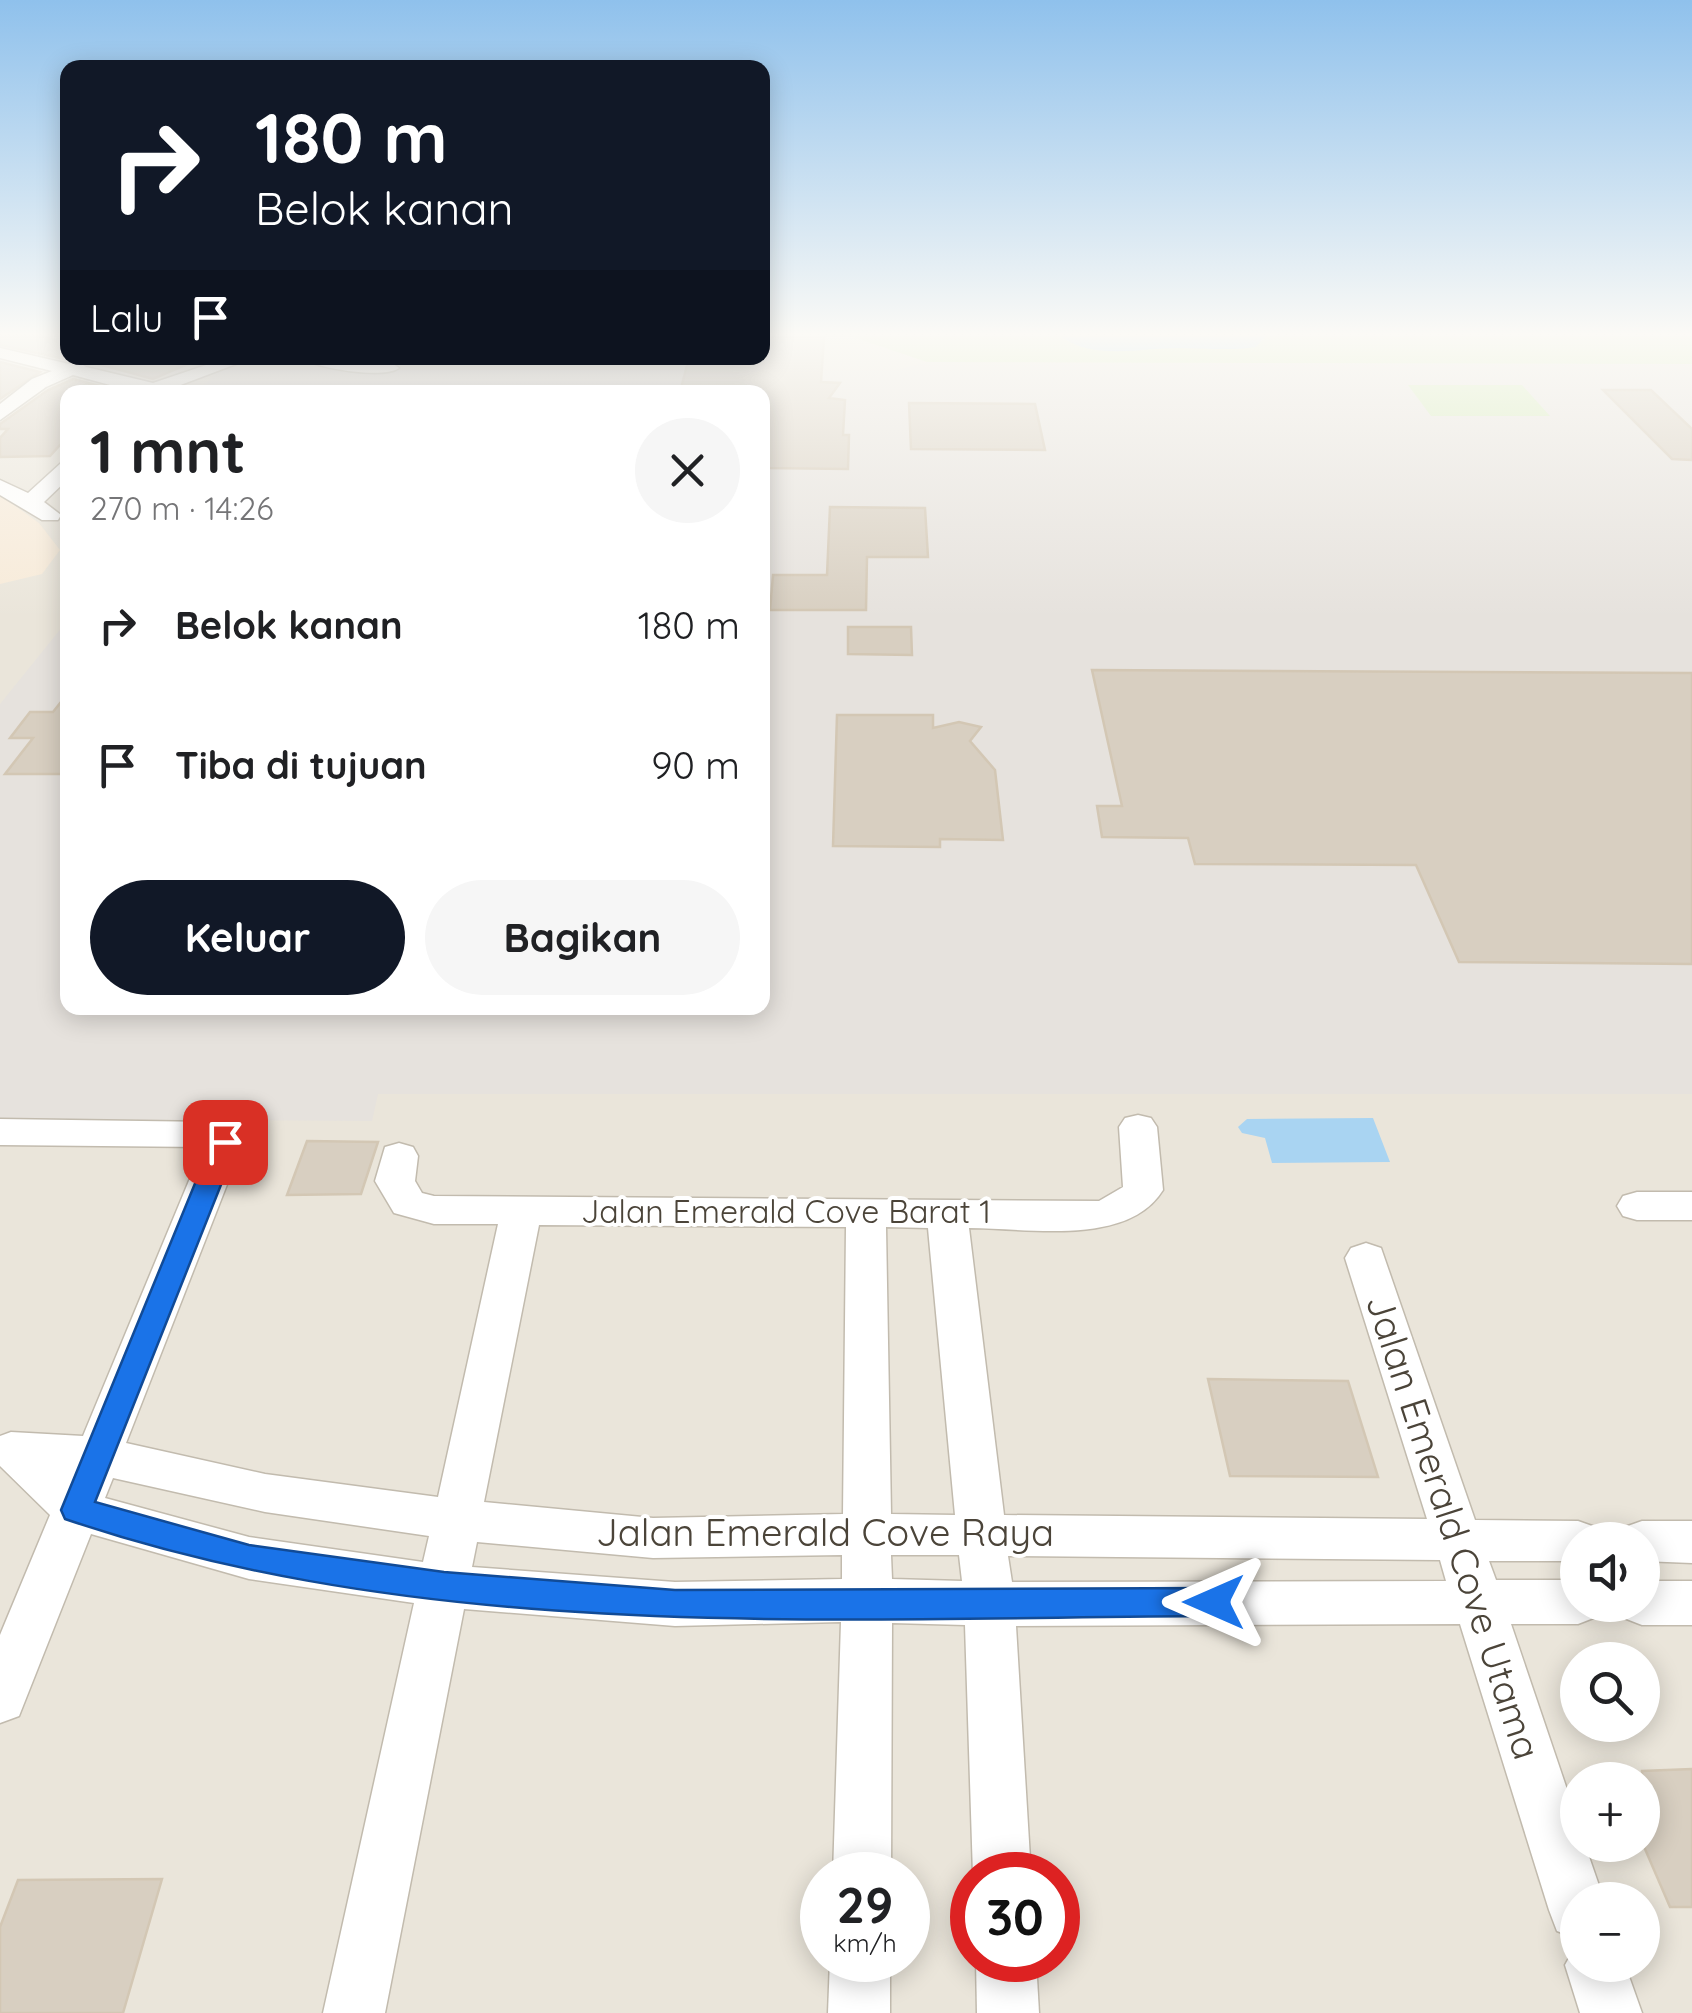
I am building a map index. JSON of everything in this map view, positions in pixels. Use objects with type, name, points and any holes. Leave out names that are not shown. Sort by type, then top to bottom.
[{"type":"street","points":[[0,486],[40,510],[60,479]]},
{"type":"street","name":"Jalan Emerald Cove Barat 1","points":[[399,1156],[395,1181],[408,1202],[434,1210],[1103,1214],[1120,1210],[1140,1197],[1143,1190],[1138,1127]]},
{"type":"street","points":[[0,1132],[213,1136],[225,1142],[0,1699]]},
{"type":"street","points":[[1637,1206],[1692,1206]]},
{"type":"street","points":[[354,2013],[460,1520],[521,1212]]},
{"type":"street","points":[[863,1852],[868,1600],[866,1212]]},
{"type":"street","points":[[947,1212],[989,1604],[1001,1852]]},
{"type":"street","name":"Jalan Emerald Cove Utama","points":[[1366,1258],[1569,1882]]},
{"type":"street","name":"Jalan Emerald Cove Raya","points":[[10,1451],[98,1456],[265,1493],[460,1520],[653,1538],[981,1534],[1560,1541]]},
{"type":"street","name":"Jalan Emerald Cove Raya","points":[[10,1451],[76,1510],[249,1558],[444,1586],[675,1604],[868,1600],[989,1604],[1560,1602]]},
{"type":"street","points":[[1660,1541],[1692,1542]]},
{"type":"street","points":[[1660,1602],[1692,1603]]},
{"type":"street","points":[[859,2013],[860,1982]]},
{"type":"street","points":[[1007,1982],[1008,2013]]},
{"type":"street","points":[[1601,1982],[1611,2013]]},
{"type":"shaded area","points":[[0,430],[60,430],[60,1015],[770,1015],[770,430],[1692,430],[1692,2013],[0,2013]]},
{"type":"shaded area","points":[[770,430],[1692,430],[1692,1094],[378,1094],[372,1121],[0,1119],[0,704],[60,630],[60,1015],[770,1015]]},
{"type":"shaded area","points":[[0,495],[39,523],[60,550],[42,574],[0,584]]},
{"type":"water","points":[[1373,1118],[1390,1162],[1272,1163],[1265,1138],[1242,1133],[1238,1127],[1247,1119]]},
{"type":"building","points":[[7,430],[60,430],[60,445],[50,456],[0,457],[0,438]]},
{"type":"building","points":[[770,430],[843,430],[843,435],[849,435],[848,469],[770,468]]},
{"type":"building","points":[[910,430],[1041,430],[1045,450],[911,449]]},
{"type":"building","points":[[1643,430],[1692,430],[1692,460],[1672,459]]},
{"type":"building","points":[[830,507],[925,508],[928,557],[867,557],[866,610],[770,610],[773,575],[827,575]]},
{"type":"building","points":[[848,627],[911,627],[912,655],[848,654]]},
{"type":"building","points":[[1092,670],[1692,673],[1692,964],[1459,962],[1416,865],[1195,864],[1188,838],[1102,837],[1097,806],[1122,806]]},
{"type":"building","points":[[60,703],[60,774],[5,774],[33,738],[10,738],[30,712],[53,712]]},
{"type":"building","points":[[837,715],[933,715],[933,728],[959,722],[981,727],[970,741],[995,770],[1003,840],[940,839],[940,847],[833,846]]},
{"type":"building","points":[[307,1141],[378,1142],[361,1194],[287,1195]]},
{"type":"building","points":[[1208,1379],[1348,1381],[1378,1477],[1230,1476]]},
{"type":"building","points":[[1692,1769],[1692,1907],[1670,1907],[1651,1862],[1660,1862],[1660,1770]]},
{"type":"building","points":[[162,1879],[123,2013],[0,2013],[0,1927],[18,1880]]},
{"type":"route","points":[[225,1142],[76,1510],[249,1558],[444,1586],[675,1604],[868,1600],[989,1604],[1214,1602]]}]
